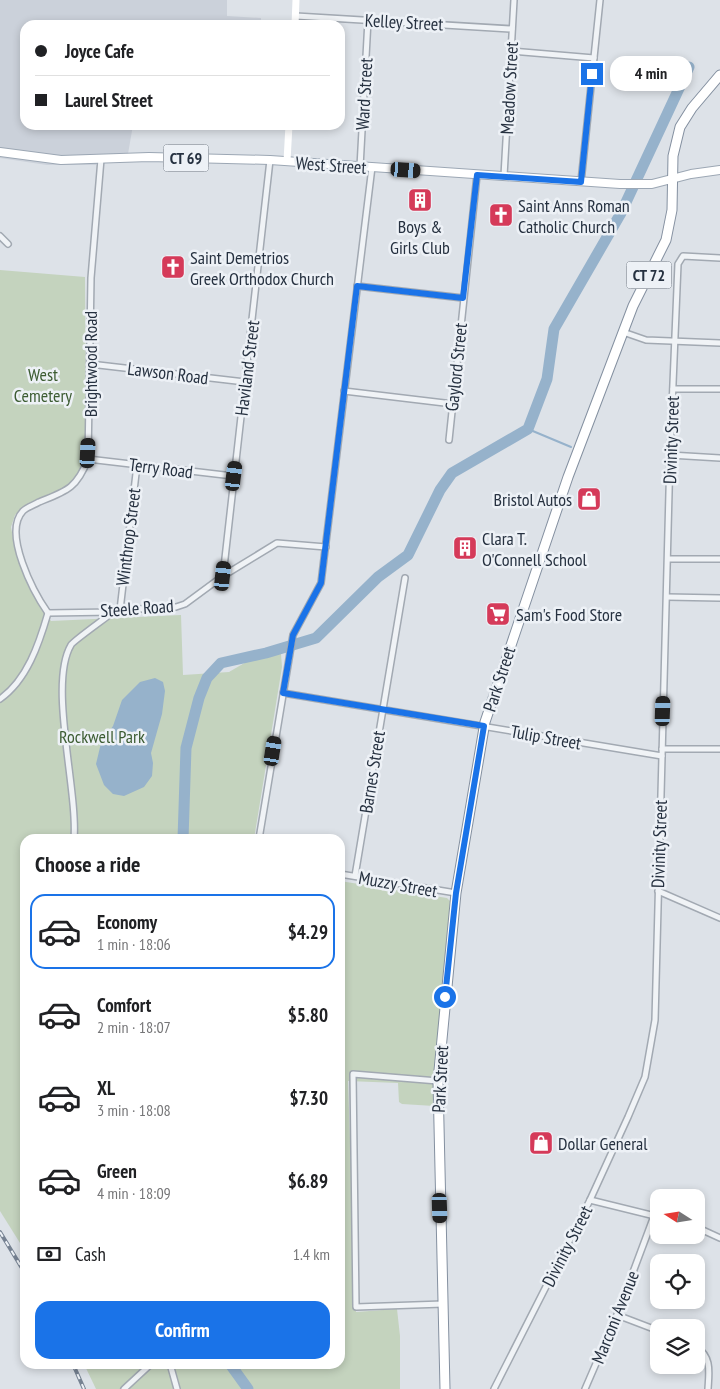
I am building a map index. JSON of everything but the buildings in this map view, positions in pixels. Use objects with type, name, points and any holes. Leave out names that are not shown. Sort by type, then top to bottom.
[{"type":"highway","name":"CT 72","points":[[671,179],[674,149],[682,122],[720,74]]},
{"type":"highway","name":"Park Street","points":[[445,1389],[438,1081],[456,893],[484,726],[568,477],[639,293],[668,235],[672,210],[671,179]]},
{"type":"main road","name":"West Street","points":[[0,152],[45,160],[149,158],[270,160],[626,184],[643,184],[720,170]]},
{"type":"street","points":[[296,0],[296,20]]},
{"type":"street","name":"Meadow Street","points":[[504,176],[514,0]]},
{"type":"street","points":[[581,182],[600,0]]},
{"type":"street","name":"Kelley Street","points":[[296,16],[512,29]]},
{"type":"street","name":"Ward Street","points":[[360,167],[368,20]]},
{"type":"street","points":[[511,51],[594,58]]},
{"type":"street","points":[[287,161],[289,130]]},
{"type":"street","name":"Brightwood Road","points":[[48,613],[36,592],[21,557],[15,525],[23,511],[76,484],[88,459],[91,278],[101,159]]},
{"type":"street","name":"Haviland Street","points":[[223,576],[270,160]]},
{"type":"street","points":[[260,834],[293,635],[321,583],[372,167]]},
{"type":"street","name":"Gaylord Street","points":[[449,440],[477,175]]},
{"type":"street","points":[[0,236],[8,244]]},
{"type":"street","name":"Divinity Street","points":[[494,1389],[590,1200],[645,1077],[652,1045],[670,455],[678,264],[683,256],[720,258]]},
{"type":"street","points":[[357,286],[463,298]]},
{"type":"street","points":[[623,332],[640,339],[720,343]]},
{"type":"street","name":"Lawson Road","points":[[90,364],[245,382]]},
{"type":"street","points":[[673,388],[720,389]]},
{"type":"street","points":[[344,391],[453,404]]},
{"type":"street","points":[[670,455],[720,458]]},
{"type":"street","name":"Terry Road","points":[[88,459],[234,476]]},
{"type":"street","name":"Winthrop Street","points":[[120,610],[136,465]]},
{"type":"street","name":"Steele Road","points":[[48,613],[113,612],[176,607],[196,597],[223,576],[277,543],[326,547]]},
{"type":"street","points":[[668,559],[720,560]]},
{"type":"street","name":"Barnes Street","points":[[354,876],[405,578]]},
{"type":"street","points":[[667,597],[720,598]]},
{"type":"street","points":[[74,834],[64,715],[63,673],[66,656],[72,643],[113,612]]},
{"type":"street","points":[[0,699],[10,692],[29,665],[40,640],[48,613]]},
{"type":"street","name":"Tulip Street","points":[[283,693],[662,756]]},
{"type":"street","points":[[662,749],[720,749]]},
{"type":"street","name":"Muzzy Street","points":[[345,875],[456,893]]},
{"type":"street","points":[[658,891],[720,918]]},
{"type":"street","points":[[438,1081],[354,1074],[356,1307],[443,1304]]},
{"type":"street","points":[[590,1200],[650,1215]]},
{"type":"street","points":[[705,1231],[720,1238]]},
{"type":"street","name":"Marconi Avenue","points":[[584,1389],[650,1232]]},
{"type":"street","points":[[617,1314],[650,1327]]},
{"type":"street","points":[[705,1353],[709,1362],[708,1389]]},
{"type":"street","points":[[124,1389],[146,1369]]},
{"type":"street","points":[[172,1369],[178,1389]]},
{"type":"shaded area","points":[[0,0],[227,0],[227,16],[261,18],[261,20],[20,20],[20,130],[132,130],[128,154],[97,155],[96,165],[47,165],[0,158]]},
{"type":"green space","name":"Rockwell Park","points":[[0,270],[85,277],[86,411],[85,450],[82,468],[74,480],[62,489],[24,507],[15,515],[11,527],[15,549],[28,586],[51,621],[181,615],[183,675],[229,672],[260,654],[281,654],[282,667],[255,834],[20,834],[20,1243],[0,1211]]},
{"type":"green space","points":[[345,882],[447,898],[450,901],[434,1085],[434,1106],[402,1104],[399,1102],[398,1083],[348,1081],[356,1312],[397,1309],[400,1336],[400,1389],[96,1389],[86,1369],[345,1369]]},
{"type":"water","points":[[155,678],[163,682],[165,691],[162,714],[151,753],[153,763],[152,776],[144,787],[124,796],[113,794],[104,785],[96,764],[101,743],[113,726],[122,700],[140,682]]},
{"type":"waterway","points":[[183,834],[186,748],[199,698],[207,678],[221,663],[266,653],[316,638],[378,577],[408,555],[440,490],[452,473],[528,429],[547,379],[554,329],[621,213],[689,67]]},
{"type":"waterway","points":[[528,429],[571,447]]},
{"type":"waterway","points":[[234,1369],[248,1389]]},
{"type":"railway","points":[[0,1232],[20,1265]]},
{"type":"railway","points":[[75,1369],[84,1389]]},
{"type":"place","name":"Boys & Girls Club","points":[[420,200]]},
{"type":"place","name":"Saint Anns Roman Catholic Church","points":[[501,215]]},
{"type":"place","name":"Saint Demetrios Greek Orthodox Church","points":[[173,267]]},
{"type":"place","name":"Bristol Autos","points":[[589,499]]},
{"type":"place","name":"Clara T. O'Connell School","points":[[465,548]]},
{"type":"place","name":"Sam's Food Store","points":[[498,614]]},
{"type":"place","name":"Dollar General","points":[[541,1143]]},
{"type":"route","points":[[445,997],[456,893],[484,726],[283,693],[293,635],[321,583],[357,286],[463,298],[477,175],[581,182],[592,74]]},
{"type":"park label","name":"West Cemetery","points":[[43,384]]}]
